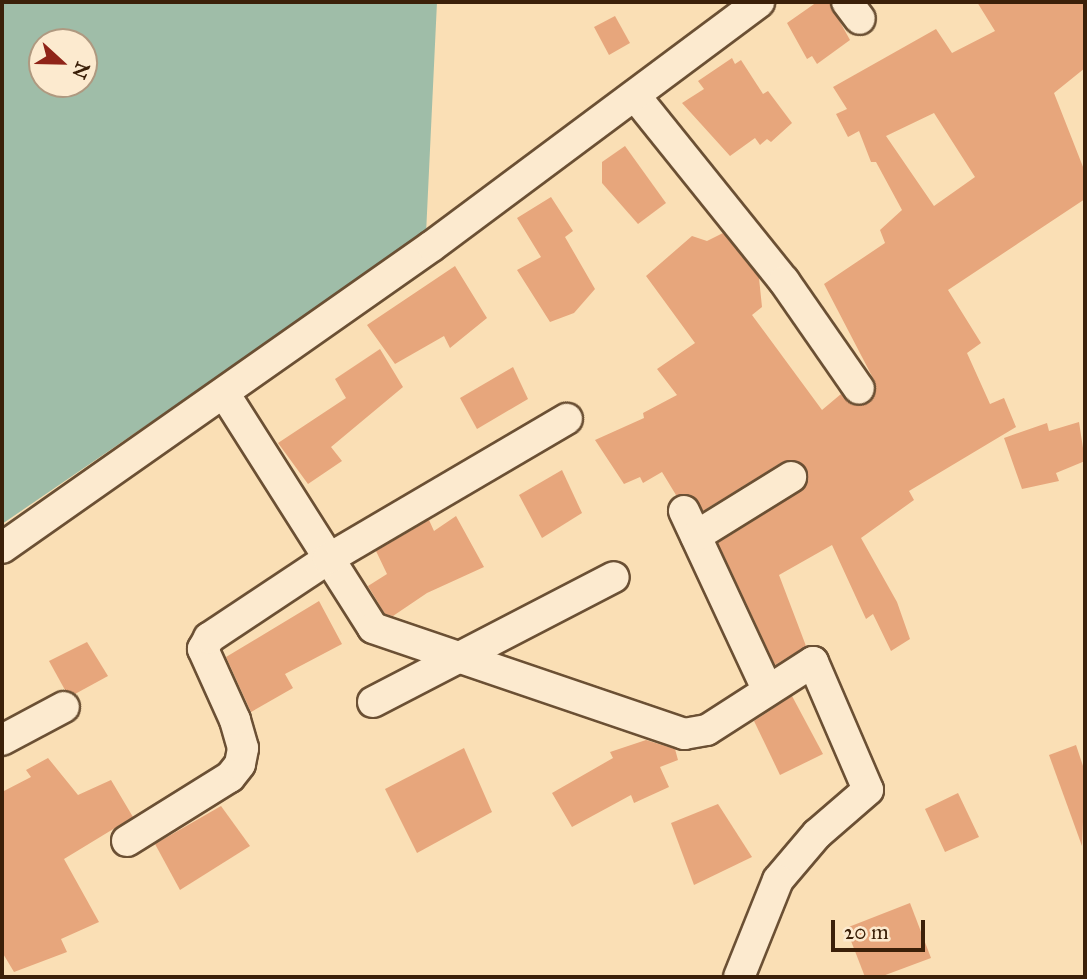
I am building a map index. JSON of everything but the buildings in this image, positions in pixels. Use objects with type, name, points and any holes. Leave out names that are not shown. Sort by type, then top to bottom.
[{"type":"street","points":[[2,548],[224,393],[636,97],[759,2]]},
{"type":"street","points":[[636,97],[784,281],[859,388]]},
{"type":"street","points":[[224,393],[368,625],[684,734],[707,730],[767,689],[813,662],[868,790],[817,834],[778,880],[739,977]]},
{"type":"street","points":[[127,841],[229,777],[240,764],[237,728],[204,649],[209,638],[328,559],[567,419]]},
{"type":"street","points":[[767,689],[690,523],[791,477]]},
{"type":"street","points":[[373,702],[614,578]]},
{"type":"street","points":[[2,740],[64,707]]},
{"type":"shaded area","points":[[2,2],[437,2],[426,234],[2,524]]}]
